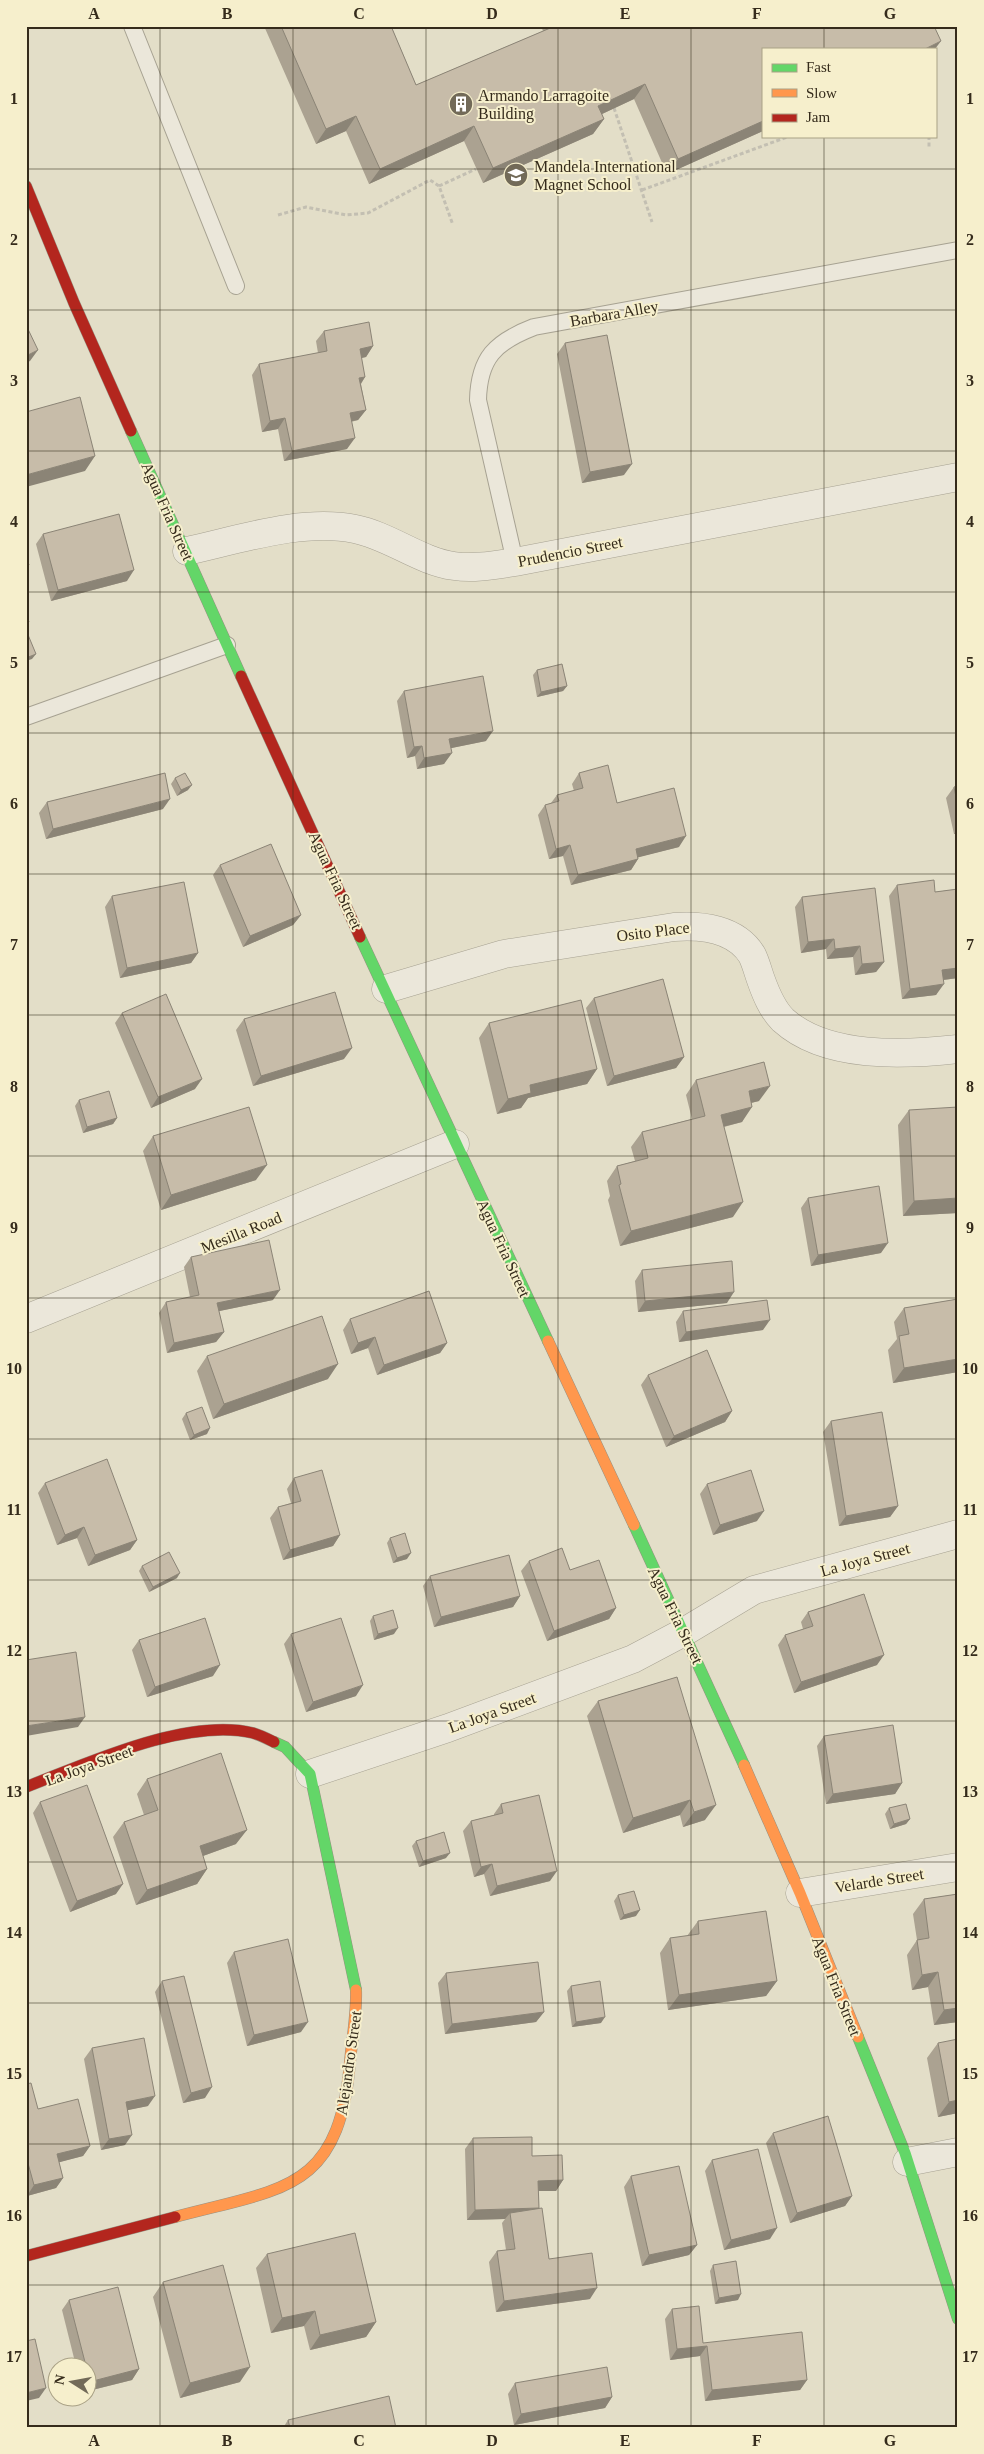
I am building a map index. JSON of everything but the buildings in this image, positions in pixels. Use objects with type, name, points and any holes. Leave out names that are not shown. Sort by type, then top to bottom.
[{"type":"street","name":"Agua Fria Street","points":[[26,186],[74,304],[187,552],[227,645],[386,989],[455,1144],[714,1695],[800,1893],[878,2083],[907,2162],[958,2320]]},
{"type":"street","name":"Prudencio Street","points":[[187,552],[304,526],[332,526],[355,529],[382,537],[434,561],[454,566],[476,567],[515,562],[958,477]]},
{"type":"street","name":"Osito Place","points":[[386,989],[504,954],[674,926],[700,925],[721,932],[742,943],[752,956],[769,1000],[782,1019],[803,1034],[824,1044],[874,1052],[928,1052],[958,1049]]},
{"type":"street","name":"Mesilla Road","points":[[26,1319],[455,1144]]},
{"type":"street","name":"La Joya Street","points":[[26,1787],[140,1746],[180,1734],[217,1730],[235,1731],[277,1742],[293,1751],[310,1774],[448,1728],[624,1663],[684,1632],[754,1590],[958,1534]]},
{"type":"street","name":"Alejandro Street","points":[[26,2256],[253,2198],[276,2190],[296,2180],[314,2167],[328,2150],[339,2127],[348,2088],[356,1992],[310,1774]]},
{"type":"street","name":"Velarde Street","points":[[800,1893],[958,1867]]},
{"type":"street","points":[[907,2162],[958,2152]]},
{"type":"lane","points":[[132,26],[236,286]]},
{"type":"lane","name":"Barbara Alley","points":[[515,562],[478,400],[479,379],[485,360],[498,346],[515,334],[534,327],[958,250]]},
{"type":"lane","points":[[26,717],[227,645]]},
{"type":"path","points":[[614,108],[652,222]]},
{"type":"path","points":[[642,190],[785,138]]},
{"type":"path","points":[[929,138],[930,148]]},
{"type":"path","points":[[439,186],[476,169]]},
{"type":"path","points":[[278,215],[306,207],[346,215],[368,213],[430,180],[439,186],[453,225]]},
{"type":"traffic: fast","points":[[131,431],[241,676]]},
{"type":"traffic: fast","points":[[360,937],[548,1341]]},
{"type":"traffic: fast","points":[[634,1525],[744,1765]]},
{"type":"traffic: fast","points":[[274,1742],[285,1747],[310,1774],[356,1990]]},
{"type":"traffic: fast","points":[[858,2037],[905,2153],[958,2319]]},
{"type":"traffic: slow","points":[[548,1341],[634,1525]]},
{"type":"traffic: slow","points":[[744,1765],[800,1893],[858,2037]]},
{"type":"traffic: slow","points":[[175,2217],[246,2199],[275,2189],[299,2177],[318,2161],[333,2137],[344,2105],[356,2008],[356,1990]]},
{"type":"traffic: jam","points":[[26,186],[74,303],[131,431]]},
{"type":"traffic: jam","points":[[241,676],[360,937]]},
{"type":"traffic: jam","points":[[26,1787],[138,1745],[198,1731],[227,1730],[253,1733],[274,1742]]},
{"type":"traffic: jam","points":[[26,2256],[175,2217]]},
{"type":"place","name":"Armando Larragoite Building","points":[[461,104]]},
{"type":"place","name":"Mandela International Magnet School","points":[[516,175]]}]
